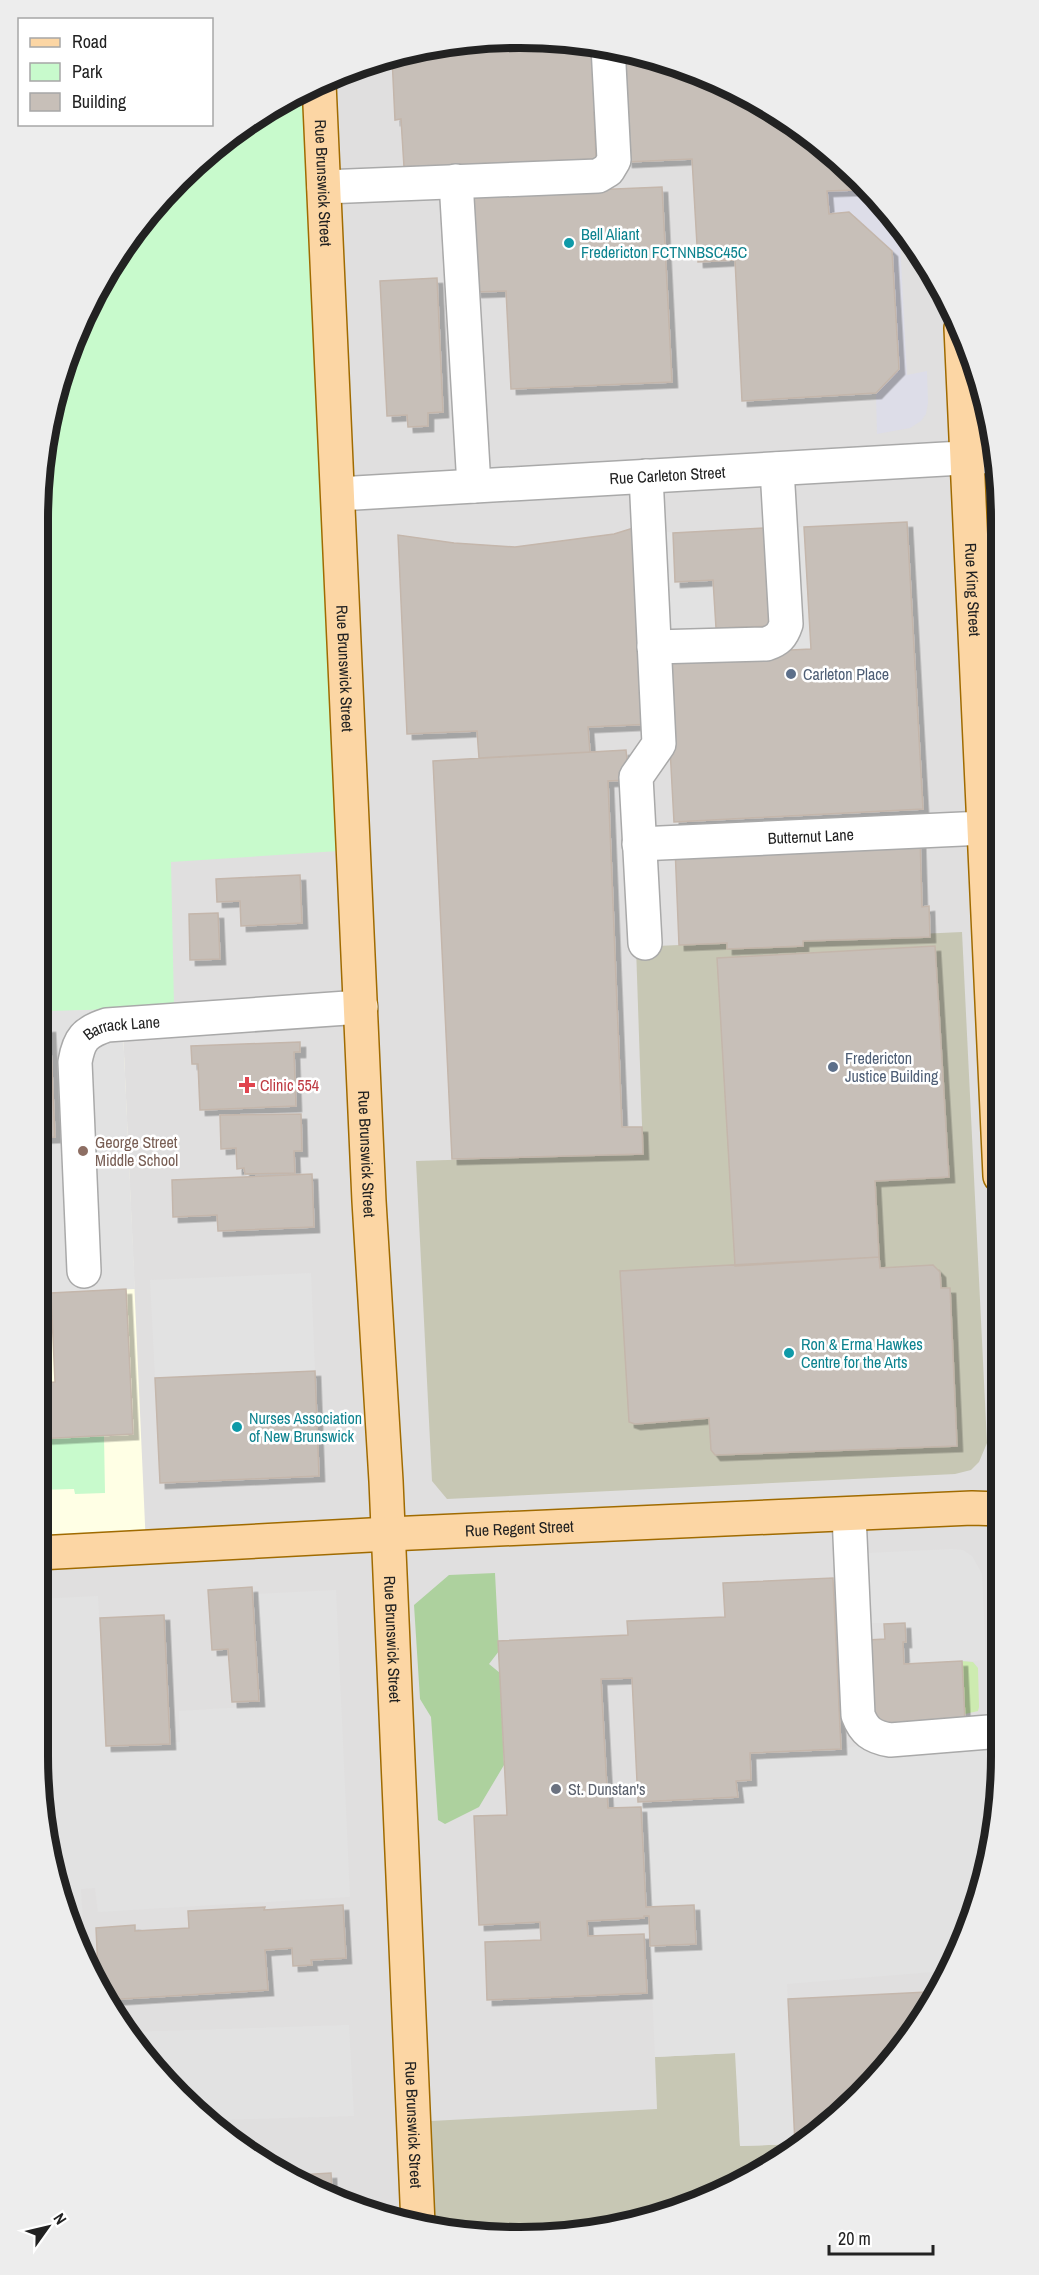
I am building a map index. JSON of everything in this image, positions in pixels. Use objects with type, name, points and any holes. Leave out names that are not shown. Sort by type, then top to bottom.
[{"type":"main road","name":"Rue Brunswick Street","points":[[320,93],[369,1201],[388,1534],[418,2216]]},
{"type":"main road","name":"Rue King Street","points":[[969,378],[982,457],[988,726],[984,828],[991,980]]},
{"type":"main road","name":"Rue Regent Street","points":[[48,1552],[388,1534],[991,1509]]},
{"type":"street","points":[[324,187],[598,176],[608,170],[614,160],[609,57]]},
{"type":"street","points":[[456,181],[474,486]]},
{"type":"street","name":"Rue Carleton Street","points":[[338,494],[982,457]]},
{"type":"street","points":[[654,647],[766,644],[778,640],[786,624],[777,469]]},
{"type":"street","points":[[645,943],[636,777],[659,744],[646,476]]},
{"type":"street","name":"Butternut Lane","points":[[639,844],[984,828]]},
{"type":"street","name":"Barrack Lane","points":[[84,1270],[75,1062],[78,1047],[84,1036],[107,1025],[361,1007]]},
{"type":"street","points":[[849,1515],[858,1715],[861,1724],[868,1733],[890,1740],[991,1732]]},
{"type":"shaded area","points":[[520,48],[581,52],[642,64],[670,73],[754,110],[781,127],[830,165],[874,209],[912,258],[942,311],[966,368],[982,428],[987,458],[991,520],[990,1786],[987,1817],[975,1878],[955,1936],[942,1964],[928,1991],[894,2043],[853,2089],[830,2110],[807,2130],[755,2164],[700,2191],[671,2202],[642,2211],[581,2223],[520,2227],[489,2226],[428,2218],[368,2202],[339,2191],[284,2164],[232,2130],[186,2089],[145,2043],[127,2017],[111,1991],[84,1936],[64,1878],[52,1817],[48,1756],[49,489],[52,458],[64,397],[84,339],[111,284],[145,232],[186,186],[232,145],[258,127],[311,97],[368,73],[397,64],[458,52]]},
{"type":"shaded area","points":[[855,188],[900,241],[907,375],[927,371],[928,403],[926,414],[921,421],[910,428],[877,434],[876,393],[899,369],[892,251],[849,212],[829,214],[827,191],[855,190]]},
{"type":"shaded area","points":[[644,527],[673,533],[676,582],[713,580],[716,628],[771,625],[766,528],[804,527],[811,649],[665,656]]},
{"type":"shaded area","points":[[962,932],[987,1443],[979,1462],[971,1470],[955,1474],[447,1499],[432,1481],[416,1161],[643,1154],[636,947]]},
{"type":"shaded area","name":"George Street Middle School","points":[[122,1009],[146,1547],[48,1552],[48,1012]]},
{"type":"shaded area","points":[[122,1009],[135,1289],[51,1293],[48,1280],[48,1137],[55,1137],[49,1011]]},
{"type":"shaded area","points":[[311,1273],[315,1371],[155,1378],[150,1280]]},
{"type":"shaded area","points":[[963,1550],[972,1556],[982,1574],[986,1660],[904,1664],[905,1623],[871,1623],[867,1553]]},
{"type":"shaded area","points":[[336,1590],[350,1897],[98,1912],[95,1888],[81,1889],[84,1935],[64,1878],[52,1817],[48,1756],[48,1598],[98,1596],[106,1746],[180,1742],[179,1711],[259,1706],[256,1594]]},
{"type":"shaded area","points":[[990,1732],[990,1786],[987,1817],[975,1878],[966,1907],[938,1972],[787,1984],[796,2138],[786,2144],[740,2146],[735,2053],[655,2057],[650,1946],[696,1944],[694,1905],[646,1907],[641,1807],[638,1802],[737,1797],[736,1781],[751,1780],[750,1753],[841,1749],[890,1740]]},
{"type":"shaded area","points":[[349,2025],[354,2116],[220,2120],[186,2089],[137,2032]]},
{"type":"shaded area","points":[[736,2053],[740,2146],[786,2144],[755,2164],[700,2191],[642,2211],[611,2218],[581,2223],[520,2227],[458,2223],[425,2217],[413,2122],[657,2109],[655,2057]]},
{"type":"green space","points":[[319,93],[354,850],[171,862],[174,1007],[48,1012],[48,520],[52,458],[64,397],[84,339],[111,284],[145,232],[186,186],[232,145],[284,111]]},
{"type":"green space","points":[[104,1436],[105,1493],[75,1494],[74,1489],[48,1490],[48,1439]]},
{"type":"green space","points":[[495,1573],[499,1651],[489,1664],[500,1673],[504,1765],[479,1807],[445,1824],[438,1820],[431,1717],[420,1699],[414,1605],[449,1575]]},
{"type":"green space","points":[[962,1661],[973,1662],[978,1668],[978,1711],[965,1714]]},
{"type":"building","points":[[489,49],[550,49],[598,55],[601,111],[594,112],[596,159],[404,167],[401,119],[395,120],[392,65],[428,57]]},
{"type":"building","points":[[622,59],[671,73],[700,84],[755,111],[807,145],[855,188],[855,190],[827,191],[829,214],[849,212],[892,251],[899,369],[876,393],[742,401],[735,260],[698,262],[692,159],[627,162]]},
{"type":"building","name":"Bell Aliant Fredericton FCTNNBSC45C","points":[[662,187],[672,382],[511,389],[506,291],[476,292],[471,195]]},
{"type":"building","points":[[437,278],[443,412],[428,413],[428,426],[408,427],[407,415],[387,416],[380,281]]},
{"type":"building","name":"Carleton Place","points":[[907,522],[923,809],[674,822],[665,656],[811,649],[804,527]]},
{"type":"building","points":[[643,525],[653,724],[588,727],[590,752],[479,758],[477,731],[407,734],[398,535],[454,543],[515,547],[614,534]]},
{"type":"building","points":[[766,528],[771,626],[716,628],[713,580],[675,582],[673,533]]},
{"type":"building","points":[[626,750],[629,780],[608,781],[622,1127],[642,1127],[643,1154],[452,1159],[433,761]]},
{"type":"building","points":[[920,838],[922,907],[929,906],[930,937],[803,941],[803,946],[727,949],[727,943],[679,945],[675,847]]},
{"type":"building","points":[[300,875],[302,923],[241,926],[240,901],[217,902],[216,879]]},
{"type":"building","points":[[218,913],[220,959],[190,960],[189,914]]},
{"type":"building","name":"Fredericton Justice Building","points":[[935,946],[949,1177],[875,1181],[879,1257],[735,1266],[717,958]]},
{"type":"building","points":[[48,1027],[50,1027],[55,1137],[48,1137]]},
{"type":"building","name":"Clinic 554","points":[[300,1042],[300,1052],[294,1052],[296,1106],[200,1110],[198,1064],[192,1064],[191,1046]]},
{"type":"building","points":[[301,1114],[302,1151],[294,1151],[295,1173],[245,1174],[244,1168],[237,1169],[236,1148],[221,1149],[220,1115]]},
{"type":"building","points":[[312,1174],[314,1227],[218,1231],[217,1215],[173,1217],[172,1180]]},
{"type":"building","name":"Ron & Erma Hawkes Centre for the Arts","points":[[879,1257],[880,1268],[933,1265],[940,1272],[941,1288],[950,1288],[957,1446],[715,1455],[711,1450],[709,1418],[635,1424],[629,1422],[620,1271]]},
{"type":"building","points":[[126,1289],[133,1434],[48,1438],[48,1382],[55,1382],[51,1293]]},
{"type":"building","name":"Nurses Association of New Brunswick","points":[[315,1371],[319,1476],[160,1483],[155,1378]]},
{"type":"building","name":"St. Dunstan's","points":[[833,1578],[841,1749],[750,1753],[751,1780],[736,1781],[738,1797],[638,1802],[632,1678],[601,1679],[608,1808],[641,1807],[646,1907],[694,1905],[696,1944],[650,1946],[649,1916],[587,1921],[588,1936],[644,1934],[647,1993],[487,2000],[485,1942],[541,1940],[540,1922],[479,1925],[474,1816],[507,1815],[498,1641],[628,1635],[627,1621],[725,1617],[723,1583]]},
{"type":"building","points":[[252,1587],[259,1701],[232,1702],[228,1649],[212,1650],[208,1590]]},
{"type":"building","points":[[164,1615],[170,1744],[106,1746],[100,1618]]},
{"type":"building","points":[[905,1623],[904,1664],[962,1661],[965,1722],[885,1726],[872,1713],[868,1640],[885,1639],[884,1624]]},
{"type":"building","points":[[343,1905],[346,1958],[311,1960],[312,1965],[293,1966],[292,1948],[265,1950],[268,1990],[116,1999],[98,1966],[96,1928],[135,1925],[135,1931],[189,1928],[188,1911],[265,1907],[264,1910]]},
{"type":"building","points":[[927,1992],[894,2043],[874,2066],[853,2089],[795,2138],[788,1999]]},
{"type":"building","points":[[331,2173],[332,2188],[311,2178],[304,2175]]},
{"type":"place","name":"Bell Aliant Fredericton FCTNNBSC45C","points":[[569,243]]},
{"type":"place","name":"Carleton Place","points":[[791,674]]},
{"type":"place","name":"Fredericton Justice Building","points":[[833,1067]]},
{"type":"place","name":"Clinic 554","points":[[247,1085]]},
{"type":"place","name":"George Street Middle School","points":[[83,1151]]},
{"type":"place","name":"Ron & Erma Hawkes Centre for the Arts","points":[[789,1353]]},
{"type":"place","name":"Nurses Association of New Brunswick","points":[[237,1427]]},
{"type":"place","name":"St. Dunstan's","points":[[556,1789]]}]
